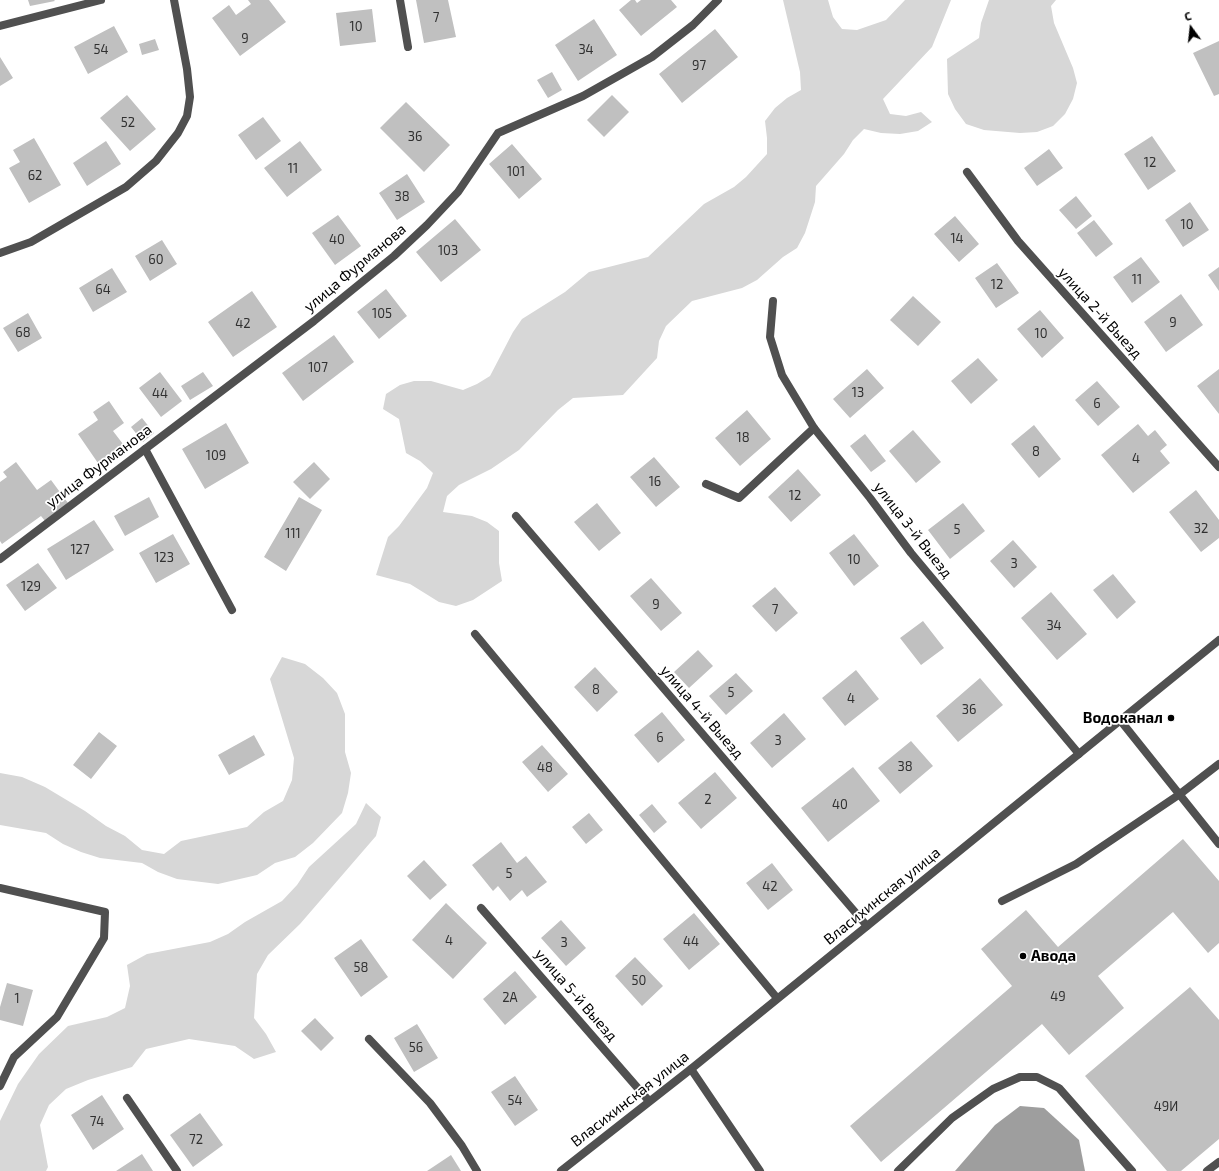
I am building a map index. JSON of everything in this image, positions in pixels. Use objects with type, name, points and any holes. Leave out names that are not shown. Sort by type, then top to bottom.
[{"type":"street","points":[[0,26],[101,0]]},
{"type":"street","points":[[0,253],[31,242],[126,187],[156,161],[178,133],[187,116],[190,97],[187,69],[174,0]]},
{"type":"street","points":[[400,0],[408,47]]},
{"type":"street","name":"улица Фурманова","points":[[0,559],[314,321],[394,256],[427,225],[458,192],[498,133],[583,96],[652,57],[693,25],[718,0]]},
{"type":"street","name":"улица 2-й Выезд","points":[[967,172],[1018,241],[1219,467]]},
{"type":"street","name":"улица 3-й Выезд","points":[[773,301],[770,337],[782,375],[814,428],[870,498],[911,553],[1079,754]]},
{"type":"street","points":[[706,484],[739,498],[814,428]]},
{"type":"street","points":[[145,449],[232,610]]},
{"type":"street","name":"улица 4-й Выезд","points":[[516,516],[867,926]]},
{"type":"street","points":[[475,634],[777,998]]},
{"type":"street","name":"Власихинская улица","points":[[562,1171],[1219,640]]},
{"type":"street","points":[[1120,720],[1219,844]]},
{"type":"street","points":[[1002,901],[1076,864],[1180,794],[1219,764]]},
{"type":"street","points":[[0,888],[105,912],[104,938],[57,1017],[14,1057],[0,1086]]},
{"type":"street","name":"улица 5-й Выезд","points":[[481,908],[649,1101]]},
{"type":"street","points":[[369,1039],[430,1103],[462,1146],[477,1171]]},
{"type":"street","points":[[691,1068],[760,1171]]},
{"type":"street","points":[[898,1171],[952,1118],[993,1089],[1020,1077],[1037,1077],[1059,1088],[1132,1171]]},
{"type":"street","points":[[127,1098],[177,1171]]},
{"type":"street","points":[[1207,1171],[1219,1162]]},
{"type":"shaded area","points":[[783,0],[828,0],[833,17],[842,29],[857,30],[886,20],[905,0],[951,0],[932,47],[883,99],[890,114],[906,116],[921,112],[932,122],[918,131],[900,134],[881,133],[864,129],[853,140],[844,154],[816,186],[815,202],[805,233],[797,248],[783,257],[757,280],[742,288],[692,301],[666,326],[659,341],[657,358],[623,395],[573,398],[558,410],[519,450],[491,469],[459,485],[447,496],[443,512],[472,516],[487,522],[499,531],[499,563],[502,581],[473,600],[456,606],[439,602],[410,584],[376,575],[388,537],[399,526],[427,488],[433,473],[420,461],[406,453],[399,419],[383,409],[386,394],[400,385],[414,381],[431,381],[463,390],[477,384],[490,376],[513,332],[522,319],[565,292],[589,272],[648,257],[704,204],[734,187],[746,177],[767,154],[765,121],[775,108],[787,98],[801,90],[800,72]]},
{"type":"shaded area","points":[[989,0],[1056,0],[1051,6],[1054,23],[1073,68],[1077,83],[1073,99],[1065,114],[1053,126],[1037,132],[1020,133],[984,130],[966,124],[955,109],[948,94],[947,59],[979,38],[981,23]]},
{"type":"shaded area","points":[[282,657],[305,664],[323,678],[337,693],[345,714],[345,752],[351,773],[348,793],[342,813],[313,843],[295,857],[275,863],[257,875],[218,884],[177,879],[158,872],[142,863],[100,858],[81,852],[63,844],[46,833],[0,825],[0,773],[22,777],[45,787],[85,811],[106,826],[125,836],[142,850],[164,854],[181,841],[247,827],[264,812],[283,801],[292,780],[294,758],[270,679]]},
{"type":"shaded area","points":[[366,803],[381,817],[376,836],[300,924],[268,955],[257,974],[254,1018],[266,1034],[276,1052],[254,1059],[235,1046],[189,1039],[146,1049],[132,1067],[88,1080],[66,1089],[49,1105],[40,1125],[48,1167],[46,1171],[0,1171],[0,1121],[18,1084],[39,1054],[68,1026],[107,1017],[125,1008],[130,986],[127,965],[147,954],[210,942],[228,934],[245,922],[282,901],[297,885],[309,867],[356,824]]},
{"type":"shaded area","points":[[1020,1106],[1044,1108],[1079,1140],[1085,1171],[955,1171],[995,1125]]},
{"type":"building","points":[[28,0],[54,0],[55,1],[30,6]]},
{"type":"building","points":[[248,0],[269,0],[286,22],[240,56],[212,18],[229,5],[236,15],[251,4]]},
{"type":"building","points":[[416,0],[448,0],[456,37],[424,43]]},
{"type":"building","points":[[631,0],[635,0],[637,3],[641,0],[671,0],[677,7],[641,36],[619,10]]},
{"type":"building","points":[[372,9],[376,42],[340,46],[336,13]]},
{"type":"building","points":[[594,19],[617,55],[578,81],[555,45]]},
{"type":"building","points":[[114,26],[128,52],[88,74],[74,47]]},
{"type":"building","points":[[715,29],[738,57],[682,103],[659,74]]},
{"type":"building","points":[[155,39],[159,50],[142,55],[139,44]]},
{"type":"building","points":[[1219,41],[1219,94],[1214,96],[1193,53]]},
{"type":"building","points":[[0,57],[13,78],[0,86]]},
{"type":"building","points":[[552,72],[562,90],[548,98],[537,80]]},
{"type":"building","points":[[127,95],[156,129],[130,151],[100,118]]},
{"type":"building","points":[[612,95],[629,112],[604,137],[587,120]]},
{"type":"building","points":[[406,102],[450,145],[424,172],[380,128]]},
{"type":"building","points":[[263,117],[281,141],[256,160],[238,135]]},
{"type":"building","points":[[1152,136],[1176,171],[1148,190],[1124,154]]},
{"type":"building","points":[[34,138],[61,185],[29,203],[9,168],[20,162],[13,150]]},
{"type":"building","points":[[106,141],[121,164],[87,186],[73,163]]},
{"type":"building","points":[[300,141],[322,170],[287,197],[264,168]]},
{"type":"building","points":[[512,144],[542,179],[519,199],[489,164]]},
{"type":"building","points":[[1049,149],[1063,168],[1037,186],[1024,168]]},
{"type":"building","points":[[407,174],[425,202],[397,220],[379,193]]},
{"type":"building","points":[[1076,196],[1092,216],[1076,229],[1059,210]]},
{"type":"building","points":[[1190,202],[1209,230],[1183,247],[1165,220]]},
{"type":"building","points":[[338,215],[361,246],[335,265],[312,233]]},
{"type":"building","points":[[955,216],[979,244],[959,262],[934,234]]},
{"type":"building","points":[[455,219],[481,250],[441,282],[416,252]]},
{"type":"building","points":[[1094,220],[1113,244],[1096,257],[1077,233]]},
{"type":"building","points":[[162,240],[177,264],[150,281],[135,256]]},
{"type":"building","points":[[1141,257],[1160,282],[1132,303],[1113,277]]},
{"type":"building","points":[[997,263],[1019,293],[996,308],[975,278]]},
{"type":"building","points":[[1219,267],[1219,291],[1208,275]]},
{"type":"building","points":[[112,268],[127,292],[93,312],[79,288]]},
{"type":"building","points":[[386,289],[407,316],[379,339],[357,312]]},
{"type":"building","points":[[252,291],[277,327],[233,357],[208,322]]},
{"type":"building","points":[[1181,294],[1203,325],[1166,352],[1144,322]]},
{"type":"building","points":[[913,296],[941,322],[918,346],[890,320]]},
{"type":"building","points":[[1040,310],[1064,338],[1042,358],[1017,329]]},
{"type":"building","points":[[28,313],[42,338],[18,352],[3,328]]},
{"type":"building","points":[[334,335],[354,362],[303,401],[282,373]]},
{"type":"building","points":[[978,358],[998,380],[971,404],[951,381]]},
{"type":"building","points":[[867,369],[884,388],[850,418],[833,399]]},
{"type":"building","points":[[1219,369],[1219,414],[1197,386]]},
{"type":"building","points":[[160,372],[182,401],[161,417],[139,388]]},
{"type":"building","points":[[203,372],[213,386],[190,400],[181,386]]},
{"type":"building","points":[[1097,381],[1120,407],[1098,426],[1075,400]]},
{"type":"building","points":[[109,401],[124,423],[113,431],[126,448],[100,466],[78,434],[98,420],[93,412]]},
{"type":"building","points":[[747,410],[771,439],[740,466],[715,438]]},
{"type":"building","points":[[142,418],[154,433],[143,442],[131,427]]},
{"type":"building","points":[[226,423],[249,463],[205,489],[182,449]]},
{"type":"building","points":[[1138,424],[1148,436],[1155,430],[1167,445],[1160,451],[1170,463],[1133,493],[1101,455]]},
{"type":"building","points":[[1034,425],[1061,459],[1039,478],[1011,444]]},
{"type":"building","points":[[913,430],[941,462],[916,483],[889,451]]},
{"type":"building","points":[[865,434],[886,461],[871,472],[850,446]]},
{"type":"building","points":[[654,457],[680,487],[656,507],[630,477]]},
{"type":"building","points":[[16,462],[37,490],[51,480],[68,503],[45,521],[41,516],[2,544],[0,541],[0,482],[7,477],[3,472]]},
{"type":"building","points":[[314,462],[330,479],[310,499],[293,482]]},
{"type":"building","points":[[798,469],[821,495],[791,522],[768,497]]},
{"type":"building","points":[[1196,490],[1219,520],[1219,538],[1201,552],[1169,512]]},
{"type":"building","points":[[149,497],[159,517],[125,536],[114,516]]},
{"type":"building","points":[[299,497],[322,510],[286,571],[264,557]]},
{"type":"building","points":[[597,503],[621,533],[599,551],[574,522]]},
{"type":"building","points":[[963,503],[985,531],[950,559],[928,530]]},
{"type":"building","points":[[94,520],[114,550],[66,580],[47,549]]},
{"type":"building","points":[[173,534],[190,564],[156,583],[139,553]]},
{"type":"building","points":[[854,534],[879,566],[854,586],[829,553]]},
{"type":"building","points":[[1013,540],[1037,567],[1014,588],[990,561]]},
{"type":"building","points":[[38,563],[57,588],[25,611],[6,585]]},
{"type":"building","points":[[1113,574],[1136,602],[1117,619],[1093,590]]},
{"type":"building","points":[[651,578],[682,613],[661,631],[630,596]]},
{"type":"building","points":[[775,587],[798,613],[776,632],[752,606]]},
{"type":"building","points":[[1051,592],[1087,634],[1057,660],[1021,618]]},
{"type":"building","points":[[923,621],[944,648],[921,665],[900,638]]},
{"type":"building","points":[[698,650],[713,666],[689,688],[674,672]]},
{"type":"building","points":[[595,667],[618,692],[597,712],[574,687]]},
{"type":"building","points":[[856,670],[879,699],[845,726],[822,698]]},
{"type":"building","points":[[736,673],[753,691],[726,715],[709,696]]},
{"type":"building","points":[[980,678],[1003,705],[958,742],[936,716]]},
{"type":"building","points":[[662,712],[685,740],[658,763],[634,735]]},
{"type":"building","points":[[784,713],[806,739],[772,768],[750,743]]},
{"type":"building","points":[[99,732],[117,746],[91,779],[73,765]]},
{"type":"building","points":[[254,735],[265,755],[229,775],[218,755]]},
{"type":"building","points":[[911,741],[933,766],[900,794],[878,768]]},
{"type":"building","points":[[542,745],[568,774],[548,792],[522,762]]},
{"type":"building","points":[[853,767],[880,801],[828,842],[801,808]]},
{"type":"building","points":[[715,772],[737,798],[701,829],[678,803]]},
{"type":"building","points":[[652,804],[667,822],[654,833],[639,815]]},
{"type":"building","points":[[589,813],[603,830],[586,844],[572,827]]},
{"type":"building","points":[[1183,839],[1219,881],[1219,943],[1208,953],[1173,912],[1098,976],[1124,1008],[1069,1055],[1042,1024],[881,1162],[850,1126],[1012,986],[981,949],[1026,910],[1058,947]]},
{"type":"building","points":[[501,842],[517,863],[526,856],[547,882],[527,897],[522,890],[510,901],[498,886],[493,891],[472,865]]},
{"type":"building","points":[[424,860],[447,885],[430,900],[407,876]]},
{"type":"building","points":[[772,863],[793,890],[768,910],[746,883]]},
{"type":"building","points":[[446,903],[487,943],[453,979],[412,940]]},
{"type":"building","points":[[694,913],[720,944],[689,970],[663,939]]},
{"type":"building","points":[[561,920],[586,948],[566,966],[541,938]]},
{"type":"building","points":[[361,939],[388,977],[361,997],[334,958]]},
{"type":"building","points":[[635,957],[663,986],[642,1006],[615,976]]},
{"type":"building","points":[[515,971],[537,997],[505,1025],[483,999]]},
{"type":"building","points":[[7,983],[33,990],[23,1026],[0,1020],[0,1007]]},
{"type":"building","points":[[1190,987],[1219,1020],[1219,1139],[1181,1171],[1167,1171],[1085,1076]]},
{"type":"building","points":[[315,1018],[334,1038],[321,1051],[301,1031]]},
{"type":"building","points":[[417,1024],[438,1058],[414,1072],[394,1038]]},
{"type":"building","points":[[515,1076],[538,1110],[515,1126],[491,1092]]},
{"type":"building","points":[[102,1095],[124,1129],[93,1150],[71,1115]]},
{"type":"building","points":[[200,1113],[223,1145],[193,1167],[170,1135]]},
{"type":"building","points":[[142,1154],[153,1171],[116,1171]]},
{"type":"building","points":[[451,1155],[461,1171],[427,1171]]},
{"type":"place","name":"Водоканал","points":[[1171,718]]},
{"type":"place","name":"Авода","points":[[1023,956]]}]
